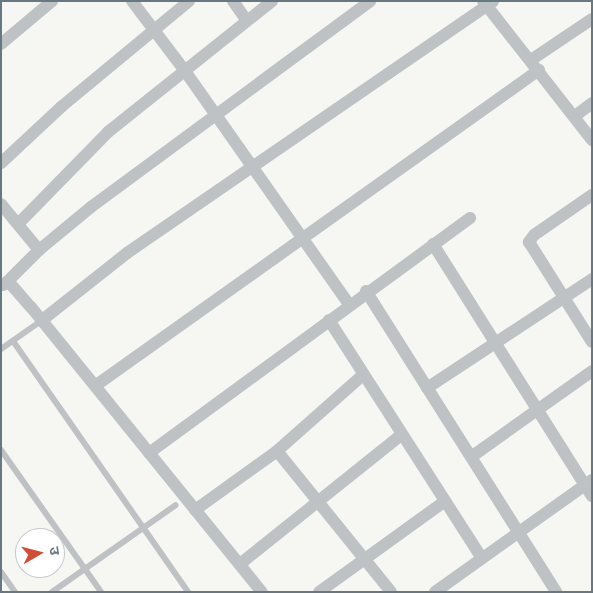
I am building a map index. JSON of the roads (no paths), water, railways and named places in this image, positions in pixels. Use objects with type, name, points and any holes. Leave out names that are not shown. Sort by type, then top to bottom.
[{"type":"street","points":[[1,44],[52,1]]},
{"type":"street","points":[[132,1],[186,71],[349,304]]},
{"type":"street","points":[[1,163],[61,107],[189,1]]},
{"type":"street","points":[[233,1],[247,21]]},
{"type":"street","points":[[18,224],[108,132],[272,1]]},
{"type":"street","points":[[262,592],[41,321],[5,284],[38,250],[91,207],[370,1]]},
{"type":"street","points":[[41,321],[127,253],[254,168],[380,76],[488,3],[592,140]]},
{"type":"street","points":[[95,386],[304,238],[535,65],[592,19]]},
{"type":"street","points":[[575,116],[592,103]]},
{"type":"street","points":[[592,195],[534,235],[529,242],[592,342]]},
{"type":"street","points":[[1,204],[38,250]]},
{"type":"street","points":[[149,453],[244,386],[366,291],[470,218]]},
{"type":"street","points":[[433,244],[537,409],[589,487],[519,532],[435,592]]},
{"type":"street","points":[[427,388],[592,279]]},
{"type":"street","points":[[366,291],[556,592]]},
{"type":"street","points":[[329,320],[401,436],[482,558]]},
{"type":"street","points":[[471,457],[592,372]]},
{"type":"street","points":[[195,510],[277,452],[362,374]]},
{"type":"street","points":[[240,564],[401,436]]},
{"type":"street","points":[[277,452],[391,592]]},
{"type":"street","points":[[319,592],[445,501]]},
{"type":"lane","points":[[1,349],[41,321]]},
{"type":"lane","points":[[13,341],[188,592]]},
{"type":"lane","points":[[1,450],[101,592]]},
{"type":"lane","points":[[52,592],[84,567],[176,505]]},
{"type":"lane","points":[[1,572],[15,592]]}]
